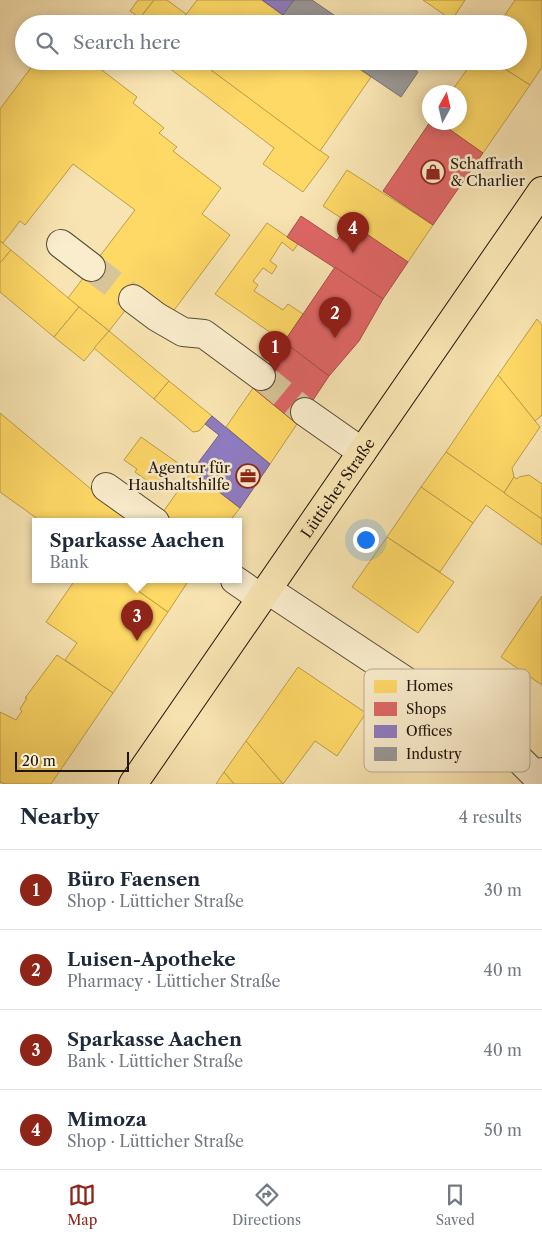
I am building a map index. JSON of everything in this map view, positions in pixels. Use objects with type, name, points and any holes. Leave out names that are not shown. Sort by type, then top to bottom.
[{"type":"main road","name":"Lütticher Straße","points":[[134,784],[542,191]]},
{"type":"lane","points":[[61,244],[91,267]]},
{"type":"lane","points":[[134,299],[183,332],[204,334],[261,376]]},
{"type":"lane","points":[[305,412],[362,452]]},
{"type":"lane","points":[[106,488],[149,518]]},
{"type":"lane","points":[[241,583],[264,594],[384,669]]},
{"type":"lane","points":[[530,770],[536,776],[542,772]]},
{"type":"building: Homes","points":[[138,0],[154,0],[142,15],[136,15],[130,11]]},
{"type":"building: Homes","points":[[154,0],[167,0],[186,14],[185,15],[142,15]]},
{"type":"building: Homes","points":[[197,0],[262,0],[283,15],[186,15]]},
{"type":"building: Homes","points":[[423,0],[465,0],[455,15],[445,15]]},
{"type":"building: Homes","points":[[515,0],[542,0],[542,67],[530,85],[506,70],[527,70],[527,15],[505,15]]},
{"type":"building: Homes","points":[[29,70],[102,70],[137,97],[133,103],[164,128],[159,133],[177,147],[173,151],[221,188],[202,214],[230,235],[169,317],[138,294],[109,331],[68,298],[135,210],[73,164],[25,225],[20,221],[3,243],[0,241],[0,109]]},
{"type":"building: Homes","points":[[172,70],[211,70],[329,157],[303,192],[263,164],[274,148]]},
{"type":"building: Homes","points":[[211,70],[361,70],[371,77],[320,151]]},
{"type":"building: Homes","points":[[467,70],[506,70],[530,85],[483,153],[450,130],[467,130],[467,85],[456,85]]},
{"type":"building: Homes","points":[[347,170],[433,225],[408,262],[323,206]]},
{"type":"building: Homes","points":[[267,223],[298,244],[293,251],[282,242],[270,261],[277,266],[272,274],[263,268],[253,281],[258,285],[254,291],[283,310],[288,304],[303,314],[284,342],[215,294]]},
{"type":"building: Homes","points":[[0,241],[11,250],[0,263]]},
{"type":"building: Homes","points":[[11,250],[79,307],[54,337],[0,292],[0,263]]},
{"type":"building: Homes","points":[[79,307],[109,331],[84,361],[54,337]]},
{"type":"building: Homes","points":[[537,319],[542,325],[542,415],[535,421],[498,375]]},
{"type":"building: Homes","points":[[109,331],[169,381],[154,399],[94,348]]},
{"type":"building: Homes","points":[[498,375],[540,427],[512,468],[514,477],[504,493],[446,452]]},
{"type":"building: Homes","points":[[169,381],[212,416],[199,431],[193,432],[154,399]]},
{"type":"building: Homes","points":[[253,388],[297,424],[270,464],[226,427]]},
{"type":"building: Homes","points":[[0,413],[97,494],[130,518],[36,518],[0,492]]},
{"type":"building: Homes","points":[[141,437],[178,463],[159,489],[135,472],[137,469],[124,460]]},
{"type":"building: Homes","points":[[446,452],[542,519],[542,545],[486,505],[473,523],[421,487]]},
{"type":"building: Homes","points":[[192,471],[240,508],[232,518],[159,518]]},
{"type":"building: Homes","points":[[529,475],[542,484],[542,519],[504,493],[514,477],[517,479]]},
{"type":"building: Homes","points":[[421,487],[473,523],[440,572],[387,537]]},
{"type":"building: Homes","points":[[387,537],[454,582],[418,633],[352,587]]},
{"type":"building: Homes","points":[[73,583],[127,583],[168,612],[113,693],[65,660],[77,643],[46,622]]},
{"type":"building: Homes","points":[[127,583],[187,583],[168,612]]},
{"type":"building: Homes","points":[[542,596],[542,685],[530,677],[530,669],[519,669],[501,657]]},
{"type":"building: Homes","points":[[57,655],[113,693],[51,784],[5,784],[0,782],[0,712],[16,720],[22,711],[20,709],[27,698],[25,698]]},
{"type":"building: Homes","points":[[298,667],[364,712],[364,716],[337,756],[315,741],[283,784],[246,741]]},
{"type":"building: Homes","points":[[246,741],[283,784],[234,784],[224,772]]},
{"type":"building: Homes","points":[[224,772],[234,784],[216,784]]},
{"type":"building: Shops","name":"Schaffrath & Charlier","points":[[425,130],[450,130],[483,153],[433,225],[383,191]]},
{"type":"building: Shops","points":[[301,216],[337,240],[349,222],[408,262],[383,299],[287,237]]},
{"type":"building: Shops","points":[[335,267],[383,299],[359,341],[329,376],[284,342]]},
{"type":"building: Shops","points":[[284,342],[329,376],[297,424],[253,388]]},
{"type":"building: Offices","points":[[262,0],[294,0],[283,15]]},
{"type":"building: Offices","points":[[212,416],[270,464],[240,508],[192,471],[219,435],[205,424]]},
{"type":"building: Industry","points":[[294,0],[312,0],[334,15],[283,15]]},
{"type":"building: Industry","points":[[361,70],[415,70],[418,72],[401,97]]},
{"type":"tunnel","points":[[91,267],[133,299]]},
{"type":"tunnel","points":[[261,376],[305,412]]},
{"type":"place","name":"Schaffrath & Charlier","points":[[433,172]]},
{"type":"place","name":"Mimoza","points":[[353,253]]},
{"type":"place","name":"Luisen-Apotheke","points":[[335,338]]},
{"type":"place","name":"Büro Faensen","points":[[275,372]]},
{"type":"place","name":"Agentur für Haushaltshilfe","points":[[248,476]]},
{"type":"place","name":"Sparkasse Aachen","points":[[137,641]]}]
